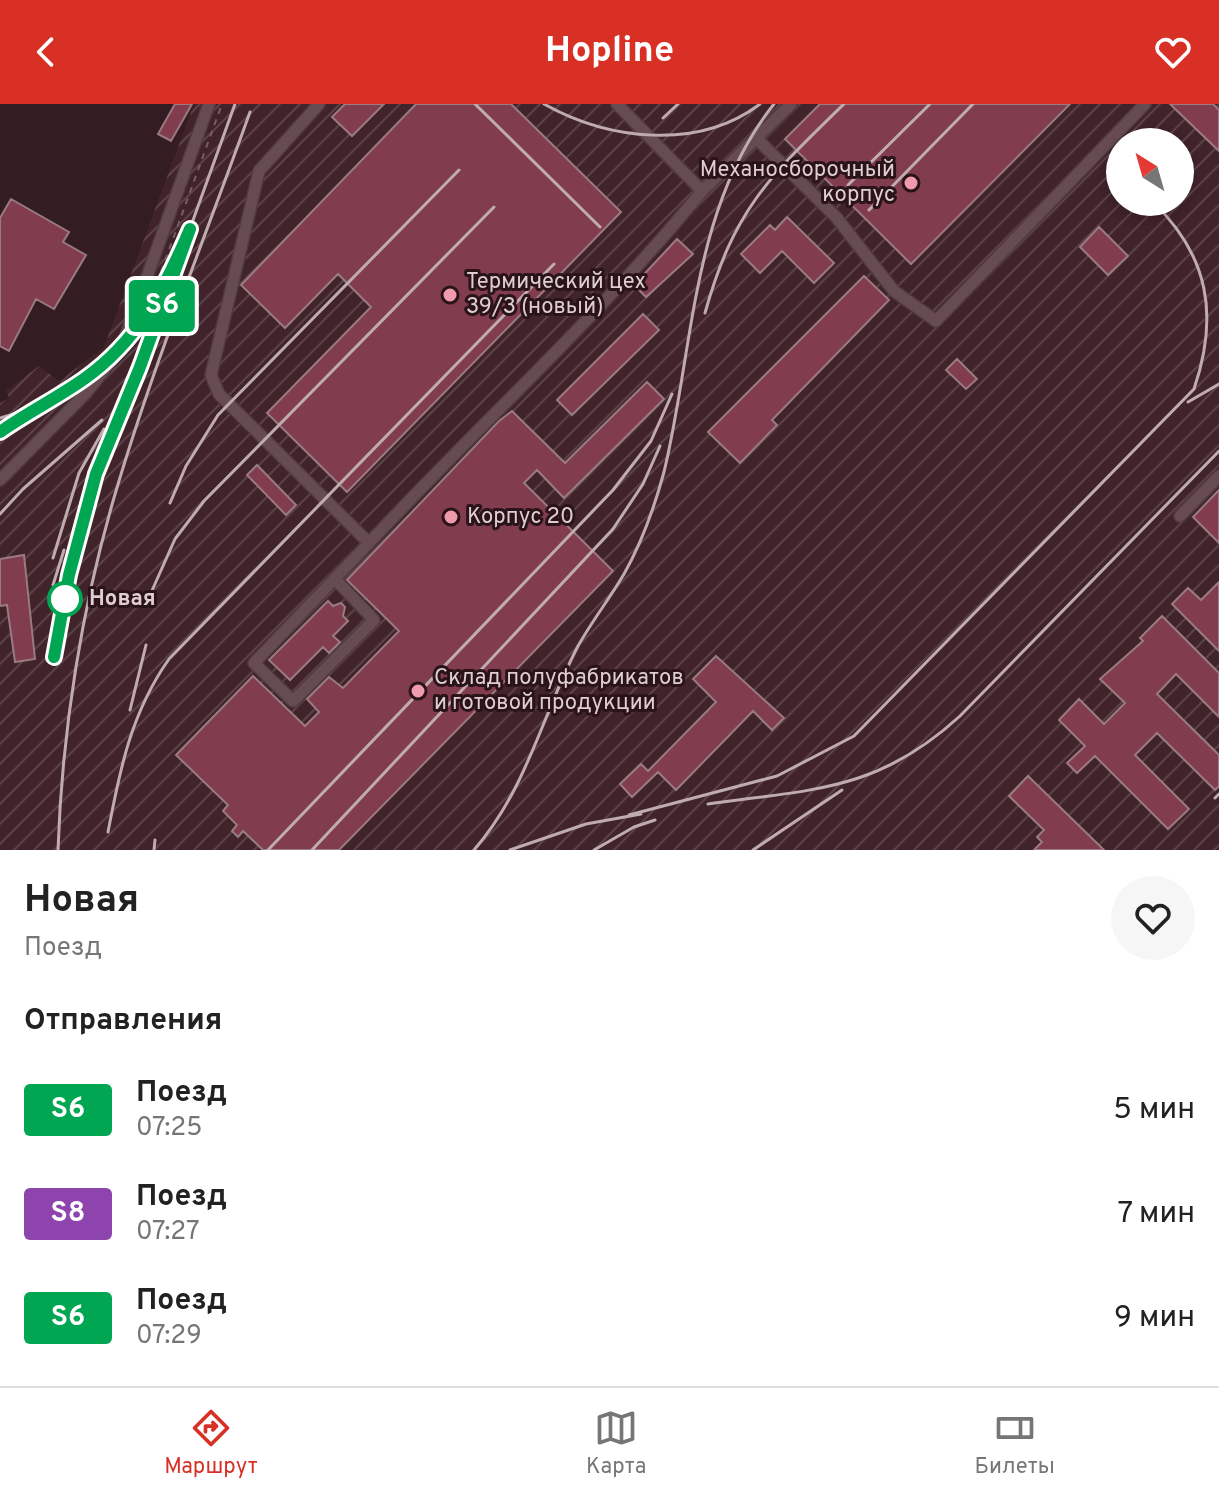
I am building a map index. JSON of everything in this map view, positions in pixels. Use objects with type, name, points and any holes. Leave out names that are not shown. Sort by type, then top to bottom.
[{"type":"lane","points":[[0,480],[86,393],[121,349],[209,104]]},
{"type":"lane","points":[[319,104],[259,171],[211,375],[219,394],[369,543]]},
{"type":"lane","points":[[617,104],[702,191]]},
{"type":"lane","points":[[336,580],[374,620],[293,701],[254,663],[336,580],[465,440],[645,261],[702,191],[791,104]]},
{"type":"lane","points":[[757,139],[836,217],[894,291],[936,321],[1145,104]]},
{"type":"lane","points":[[1180,516],[1219,476]]},
{"type":"path","points":[[156,286],[222,104]]},
{"type":"shaded area","points":[[194,104],[1219,104],[1219,850],[0,850],[0,403],[9,398],[6,391],[39,366],[59,381],[104,347]]},
{"type":"building","points":[[175,104],[192,104],[171,141],[158,134]]},
{"type":"building","points":[[345,104],[384,104],[352,136],[332,117]]},
{"type":"building","name":"Термический цех 39/3 (новый)","points":[[416,104],[511,104],[621,212],[347,492],[267,413],[371,307],[338,274],[285,328],[241,285]]},
{"type":"building","name":"Механосборочный корпус","points":[[820,104],[1070,104],[911,264],[785,139]]},
{"type":"building","points":[[1170,104],[1213,104],[1219,110],[1219,151]]},
{"type":"building","points":[[11,199],[69,232],[63,242],[86,255],[54,309],[36,299],[9,351],[0,346],[0,218]]},
{"type":"building","points":[[787,217],[834,263],[814,283],[782,251],[760,273],[741,254],[770,225],[775,230]]},
{"type":"building","points":[[1099,227],[1128,256],[1108,275],[1080,247]]},
{"type":"building","points":[[677,239],[693,254],[646,297],[634,285]]},
{"type":"building","points":[[864,276],[889,300],[772,420],[777,425],[740,463],[708,432]]},
{"type":"building","points":[[643,314],[659,330],[572,415],[557,400]]},
{"type":"building","points":[[957,359],[977,379],[966,389],[946,370]]},
{"type":"building","name":"Склад полуфабрикатов и готовой продукции","points":[[647,382],[664,399],[564,498],[537,470],[524,483],[613,571],[339,850],[263,850],[243,831],[238,837],[232,831],[237,825],[223,811],[228,805],[176,755],[253,676],[305,726],[319,712],[307,699],[329,677],[343,688],[399,631],[347,580],[499,421],[512,411],[565,463]]},
{"type":"building","points":[[257,465],[296,505],[286,515],[247,475]]},
{"type":"building","points":[[1219,490],[1219,543],[1193,517]]},
{"type":"building","points":[[24,555],[35,659],[15,662],[7,605],[0,606],[0,559]]},
{"type":"building","points":[[1219,582],[1219,651],[1172,604],[1188,588],[1201,600]]},
{"type":"building","points":[[328,601],[333,606],[341,603],[345,607],[343,616],[348,621],[333,636],[340,642],[329,653],[323,647],[290,680],[269,660]]},
{"type":"building","points":[[1162,616],[1219,673],[1219,717],[1176,674],[1157,694],[1219,755],[1219,786],[1215,790],[1157,733],[1135,755],[1189,809],[1168,829],[1095,756],[1077,773],[1067,763],[1085,746],[1059,720],[1079,699],[1104,724],[1125,703],[1100,679],[1143,641],[1140,638]]},
{"type":"building","points":[[716,656],[784,718],[772,730],[753,711],[676,790],[658,772],[632,797],[620,784],[641,764],[648,771],[716,702],[693,679]]},
{"type":"building","points":[[1028,776],[1104,850],[1034,850],[1042,842],[1037,837],[1044,830],[1009,796]]},
{"type":"railway","points":[[54,657],[69,575],[96,474],[140,367],[235,104]]},
{"type":"railway","points":[[475,104],[600,227]]},
{"type":"railway","points":[[544,104],[596,126],[653,135],[709,129],[736,119],[760,104]]},
{"type":"railway","points":[[663,118],[678,104]]},
{"type":"railway","points":[[474,850],[508,802],[578,646],[624,574],[642,537],[664,472],[699,280],[711,233],[726,188],[747,145],[774,104]]},
{"type":"railway","points":[[705,313],[728,247],[757,197],[844,104]]},
{"type":"railway","points":[[848,185],[930,104]]},
{"type":"railway","points":[[869,210],[973,104]]},
{"type":"railway","points":[[58,850],[69,714],[84,623],[104,534],[147,396],[250,112]]},
{"type":"railway","points":[[170,503],[186,466],[218,415],[459,170]]},
{"type":"railway","points":[[146,604],[175,539],[204,501],[494,207]]},
{"type":"railway","points":[[629,815],[777,776],[854,736],[1194,389],[1206,337],[1204,288],[1187,244],[1166,216]]},
{"type":"railway","points":[[108,832],[136,721],[169,659],[554,264]]},
{"type":"railway","points":[[0,418],[47,400],[89,374],[126,341],[156,301]]},
{"type":"railway","points":[[1188,402],[1219,384]]},
{"type":"railway","points":[[268,850],[613,490],[651,441],[672,394]]},
{"type":"railway","points":[[0,514],[23,489],[102,420]]},
{"type":"railway","points":[[53,558],[79,473],[104,429]]},
{"type":"railway","points":[[312,850],[613,529],[643,484],[660,446]]},
{"type":"railway","points":[[708,804],[842,783],[900,760],[930,741],[960,716],[1219,451]]},
{"type":"railway","points":[[53,585],[64,550]]},
{"type":"railway","points":[[130,710],[146,645]]},
{"type":"railway","points":[[753,850],[842,790]]},
{"type":"railway","points":[[1215,798],[1219,794]]},
{"type":"railway","points":[[510,850],[586,824],[641,814]]},
{"type":"railway","points":[[594,850],[634,827],[655,820]]},
{"type":"railway","points":[[154,850],[155,840]]},
{"type":"train","name":"S6","points":[[0,432],[82,381],[121,349],[157,300],[190,229],[140,367],[96,474],[69,575],[54,657]]},
{"type":"place","name":"Механосборочный корпус","points":[[911,183]]},
{"type":"place","name":"Термический цех 39/3 (новый)","points":[[450,295]]},
{"type":"place","name":"Корпус 20","points":[[451,517]]},
{"type":"place","name":"Новая","points":[[65,599]]},
{"type":"place","name":"Склад полуфабрикатов и готовой продукции","points":[[418,691]]}]
